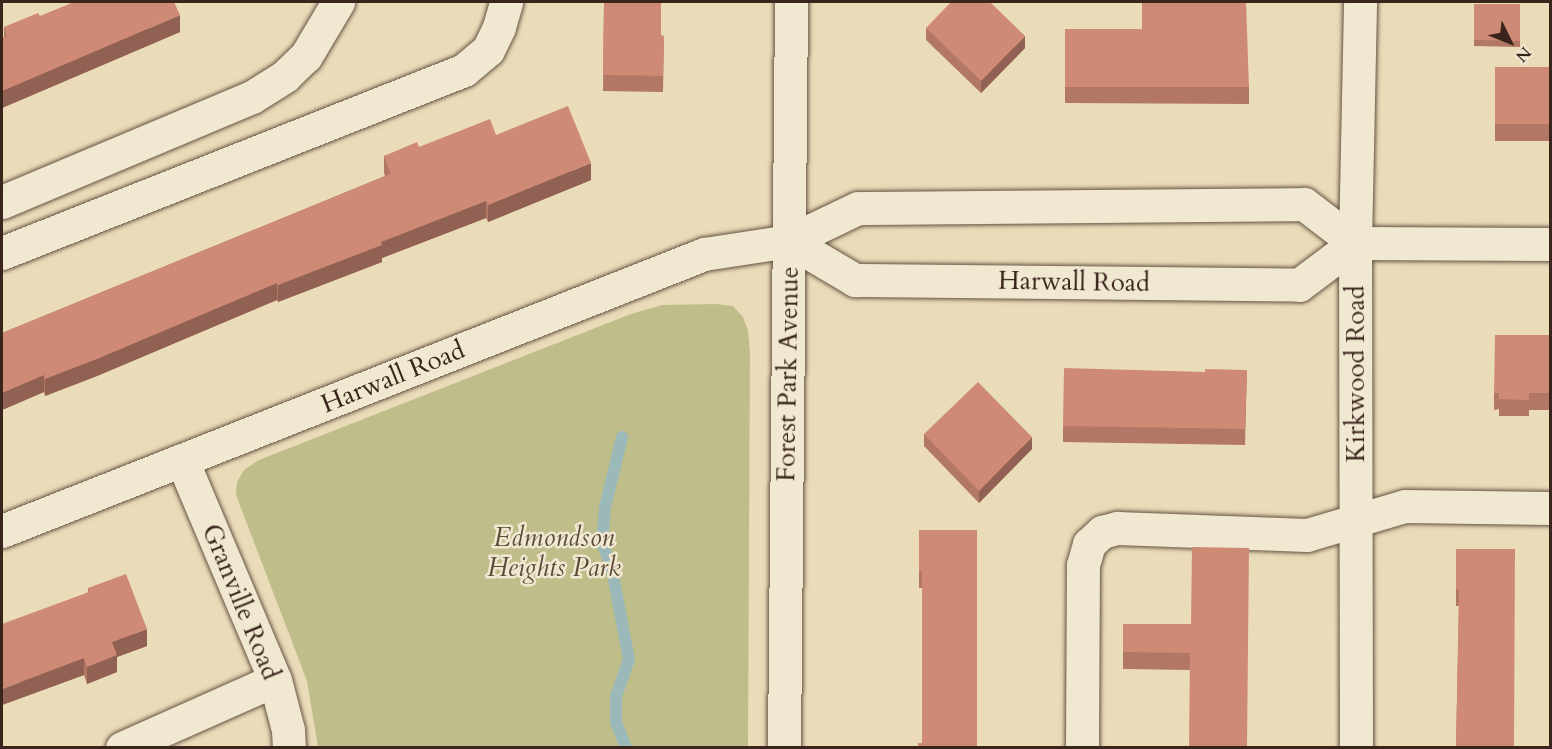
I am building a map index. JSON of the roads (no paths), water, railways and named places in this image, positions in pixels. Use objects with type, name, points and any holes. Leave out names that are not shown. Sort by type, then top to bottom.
[{"type":"street","points":[[2,202],[252,97],[285,76],[306,56],[338,2]]},
{"type":"street","points":[[2,253],[464,70],[488,50],[499,27],[506,2]]},
{"type":"street","name":"Forest Park Avenue","points":[[784,747],[791,2]]},
{"type":"street","name":"Kirkwood Road","points":[[1356,747],[1355,243],[1360,2]]},
{"type":"street","name":"Harwall Road","points":[[2,531],[704,254],[789,241],[858,208],[1304,204],[1355,243],[1299,285],[855,280],[789,241]]},
{"type":"street","points":[[1355,243],[1551,244]]},
{"type":"street","name":"Granville Road","points":[[182,460],[275,680],[288,730],[289,747]]},
{"type":"street","points":[[1082,747],[1083,565],[1089,544],[1102,532],[1117,528],[1307,535],[1405,507],[1551,508]]},
{"type":"street","points":[[122,747],[275,680]]},
{"type":"waterway","points":[[622,437],[605,508],[602,542],[612,570],[629,659],[616,696],[616,722],[626,748]]},
{"type":"park label","name":"Edmondson Heights Park","points":[[554,553]]}]
